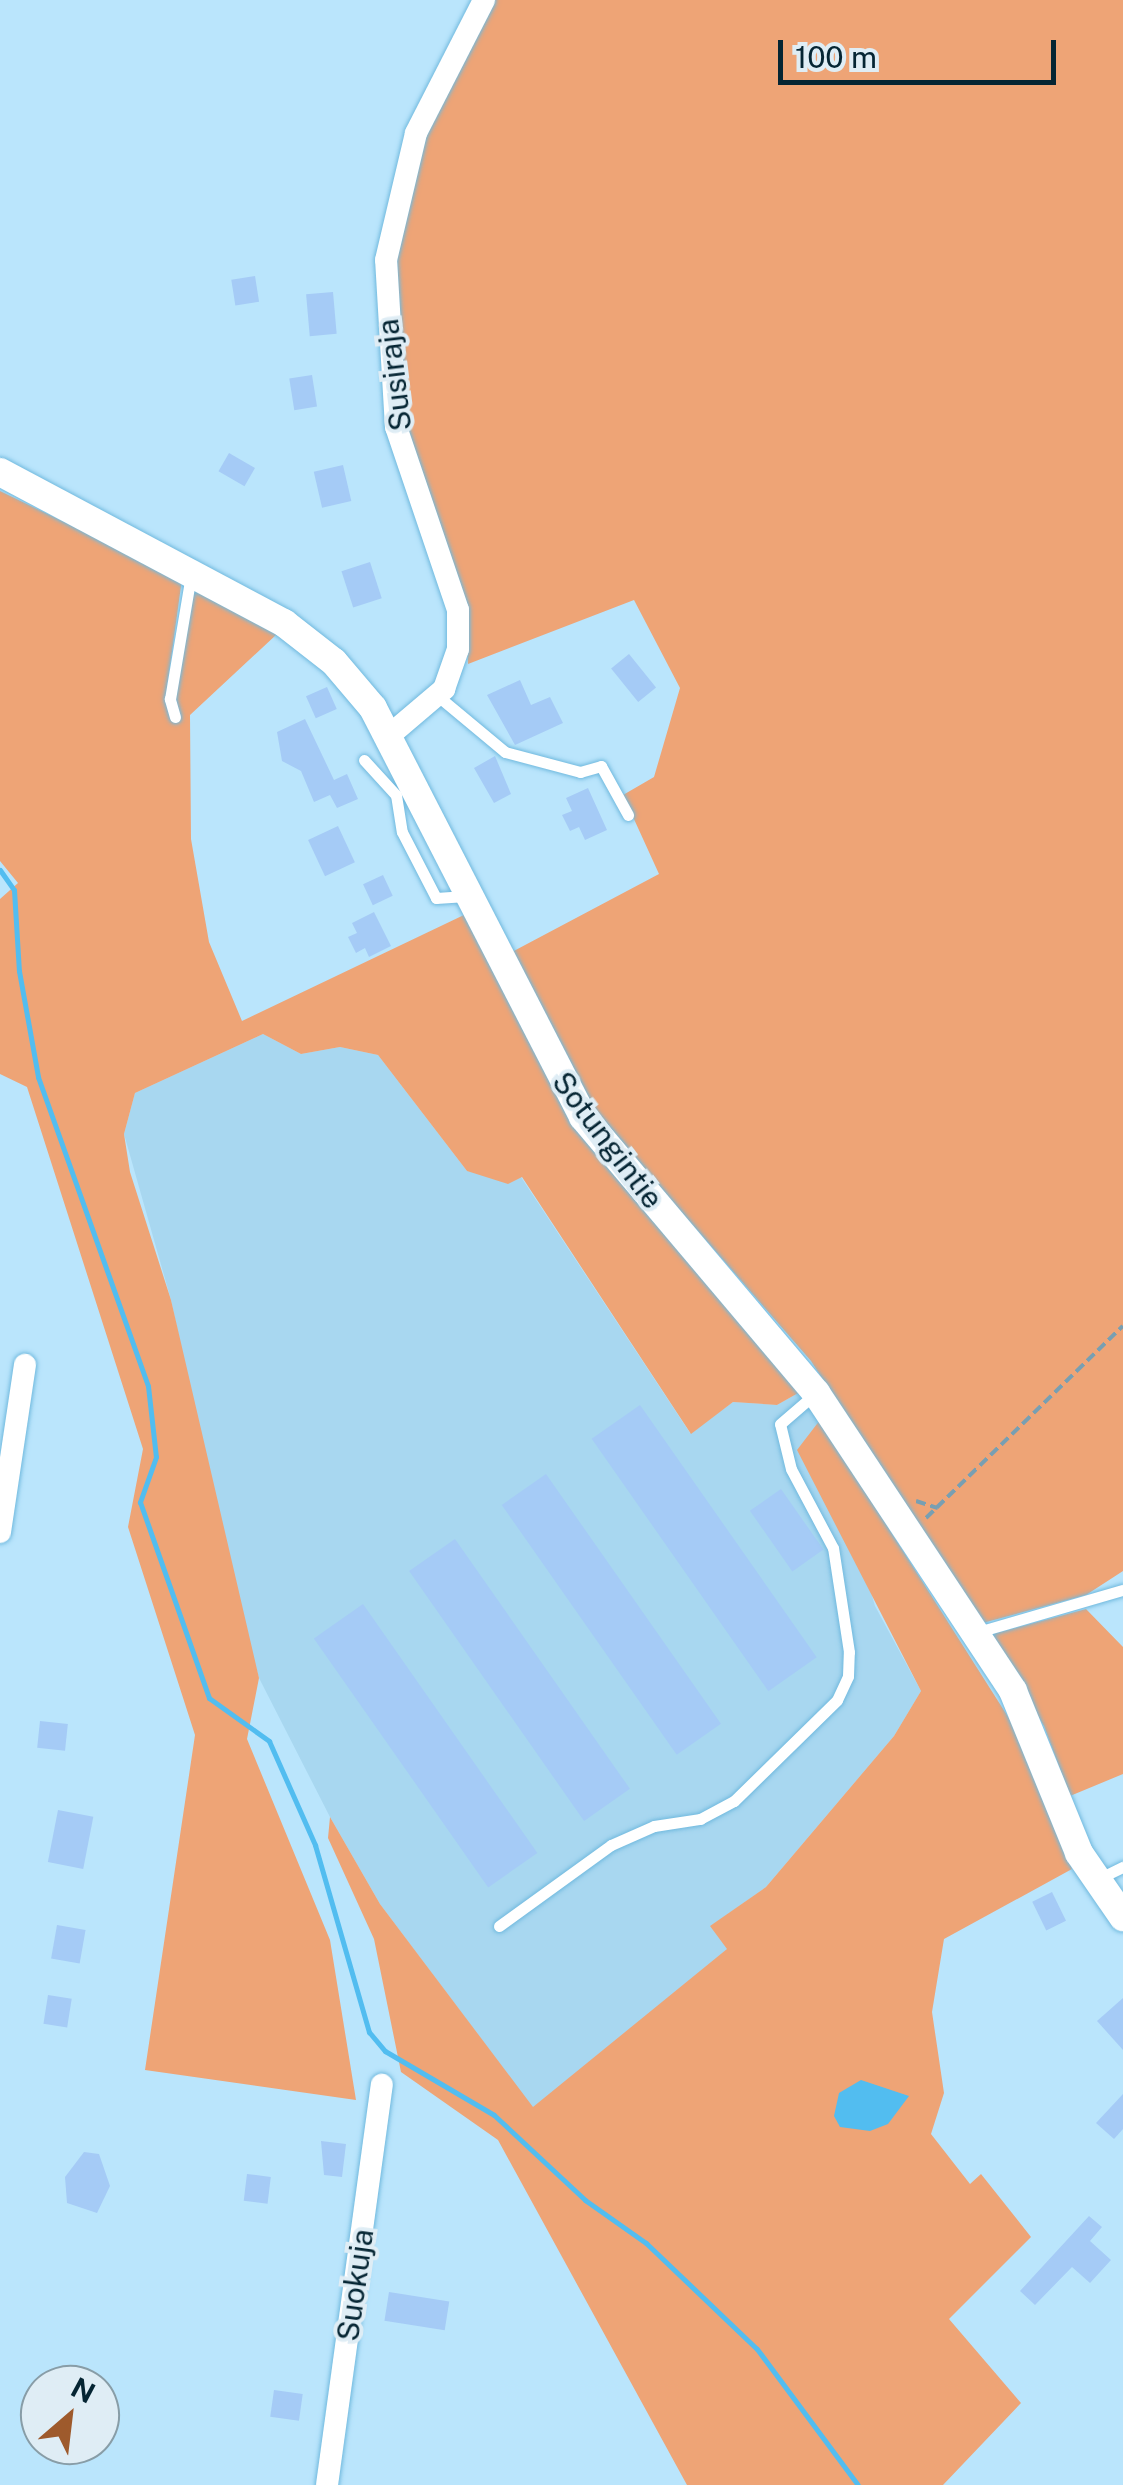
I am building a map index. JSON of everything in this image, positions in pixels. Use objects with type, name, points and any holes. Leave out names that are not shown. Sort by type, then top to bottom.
[{"type":"street","name":"Susiraja","points":[[392,734],[439,696],[458,649],[458,610],[396,426],[385,326],[386,260],[416,132],[484,0]]},
{"type":"street","name":"Sotungintie","points":[[0,472],[284,623],[334,662],[392,734],[583,1117],[816,1393],[1013,1691],[1094,1880],[1123,1918]]},
{"type":"street","points":[[0,1532],[25,1366]]},
{"type":"street","name":"Suokuja","points":[[327,2485],[382,2084]]},
{"type":"lane","points":[[175,717],[170,700],[191,571]]},
{"type":"lane","points":[[439,696],[505,752],[580,772],[600,766],[628,815]]},
{"type":"lane","points":[[364,760],[396,795],[402,832],[436,898],[443,903],[470,894]]},
{"type":"lane","points":[[498,1926],[611,1845],[654,1826],[700,1819],[734,1801],[836,1700],[848,1676],[849,1652],[833,1548],[792,1469],[780,1424],[816,1393]]},
{"type":"lane","points":[[974,1634],[1123,1590]]},
{"type":"lane","points":[[1094,1880],[1123,1867]]},
{"type":"path","points":[[906,1534],[1123,1326]]},
{"type":"shaded area","points":[[495,0],[1123,0],[1123,1571],[1086,1595],[979,1624],[811,1361],[584,1100],[510,953],[659,874],[623,795],[654,777],[680,688],[634,600],[468,664],[465,611],[404,423],[394,260],[424,136]]},
{"type":"shaded area","points":[[0,491],[182,579],[167,688],[192,585],[277,634],[190,715],[191,839],[209,942],[242,1021],[466,914],[575,1124],[800,1392],[777,1405],[733,1402],[691,1434],[522,1177],[508,1184],[467,1171],[378,1055],[340,1047],[301,1054],[263,1034],[135,1093],[124,1134],[130,1172],[171,1300],[259,1678],[247,1739],[330,1940],[356,2100],[145,2070],[195,1735],[128,1527],[143,1449],[27,1087],[0,1074],[0,899],[18,883],[0,861]]},
{"type":"shaded area","points":[[263,1034],[301,1054],[340,1047],[378,1055],[467,1171],[521,1177],[690,1433],[733,1402],[777,1405],[800,1392],[820,1420],[875,1606],[921,1691],[894,1736],[766,1887],[711,1926],[728,1949],[533,2108],[380,1904],[330,1817],[259,1678],[229,1568],[171,1300],[124,1134],[135,1093]]},
{"type":"shaded area","points":[[820,1420],[1019,1734],[1072,1869],[944,1939],[932,2012],[944,2093],[931,2134],[970,2184],[981,2174],[1031,2237],[949,2319],[1021,2403],[943,2485],[687,2485],[498,2140],[401,2072],[374,1939],[328,1838],[330,1817],[380,1904],[533,2107],[727,1949],[710,1926],[766,1887],[894,1736],[921,1691],[797,1450]]},
{"type":"shaded area","points":[[1086,1609],[1123,1647],[1123,1774],[1070,1796],[1044,1726],[989,1635]]},
{"type":"water","points":[[861,2080],[909,2096],[888,2124],[870,2131],[840,2127],[834,2116],[839,2093]]},
{"type":"building","points":[[255,276],[259,302],[235,305],[231,280]]},
{"type":"building","points":[[333,292],[337,334],[310,336],[306,294]]},
{"type":"building","points":[[312,375],[317,407],[294,410],[289,379]]},
{"type":"building","points":[[229,453],[255,468],[244,486],[218,471]]},
{"type":"building","points":[[343,465],[351,501],[322,508],[314,472]]},
{"type":"building","points":[[370,562],[382,598],[353,607],[341,571]]},
{"type":"building","points":[[629,654],[656,687],[638,702],[611,668]]},
{"type":"building","points":[[520,680],[531,705],[550,697],[563,723],[515,745],[487,695]]},
{"type":"building","points":[[327,687],[337,709],[316,718],[306,696]]},
{"type":"building","points":[[305,719],[334,780],[347,774],[358,799],[337,808],[330,795],[314,802],[301,771],[282,761],[277,732]]},
{"type":"building","points":[[495,756],[511,794],[494,803],[474,768]]},
{"type":"building","points":[[588,788],[607,830],[585,840],[579,827],[570,831],[562,815],[572,811],[566,798]]},
{"type":"building","points":[[338,826],[355,862],[325,876],[308,840]]},
{"type":"building","points":[[383,875],[393,896],[373,905],[363,884]]},
{"type":"building","points":[[374,912],[391,946],[369,957],[365,948],[356,953],[348,937],[357,933],[352,923]]},
{"type":"building","points":[[640,1405],[817,1657],[768,1691],[592,1439]]},
{"type":"building","points":[[546,1474],[721,1724],[677,1755],[502,1505]]},
{"type":"building","points":[[781,1489],[823,1550],[792,1571],[750,1511]]},
{"type":"building","points":[[455,1539],[630,1789],[584,1821],[409,1571]]},
{"type":"building","points":[[363,1604],[537,1853],[488,1887],[314,1638]]},
{"type":"building","points":[[40,1721],[68,1724],[65,1751],[37,1748]]},
{"type":"building","points":[[58,1810],[93,1817],[83,1869],[48,1862]]},
{"type":"building","points":[[1052,1892],[1066,1921],[1046,1930],[1032,1902]]},
{"type":"building","points":[[57,1925],[86,1930],[80,1964],[51,1958]]},
{"type":"building","points":[[48,1995],[72,1999],[67,2027],[43,2024]]},
{"type":"building","points":[[1123,1998],[1123,2050],[1097,2021]]},
{"type":"building","points":[[1123,2094],[1123,2129],[1114,2139],[1096,2123]]},
{"type":"building","points":[[321,2141],[346,2144],[342,2177],[324,2175]]},
{"type":"building","points":[[84,2152],[99,2154],[110,2186],[97,2213],[67,2203],[65,2177]]},
{"type":"building","points":[[247,2174],[271,2177],[268,2204],[244,2201]]},
{"type":"building","points":[[1089,2216],[1102,2227],[1090,2241],[1111,2260],[1090,2283],[1072,2267],[1035,2305],[1020,2291]]},
{"type":"building","points":[[389,2292],[449,2302],[445,2330],[384,2321]]},
{"type":"building","points":[[274,2390],[303,2394],[299,2421],[270,2417]]},
{"type":"waterway","points":[[0,870],[14,890],[19,971],[38,1077],[148,1386],[156,1457],[140,1502],[209,1698],[269,1741],[315,1845],[369,2032],[385,2051],[494,2115],[585,2200],[646,2243],[757,2349],[858,2485]]}]
